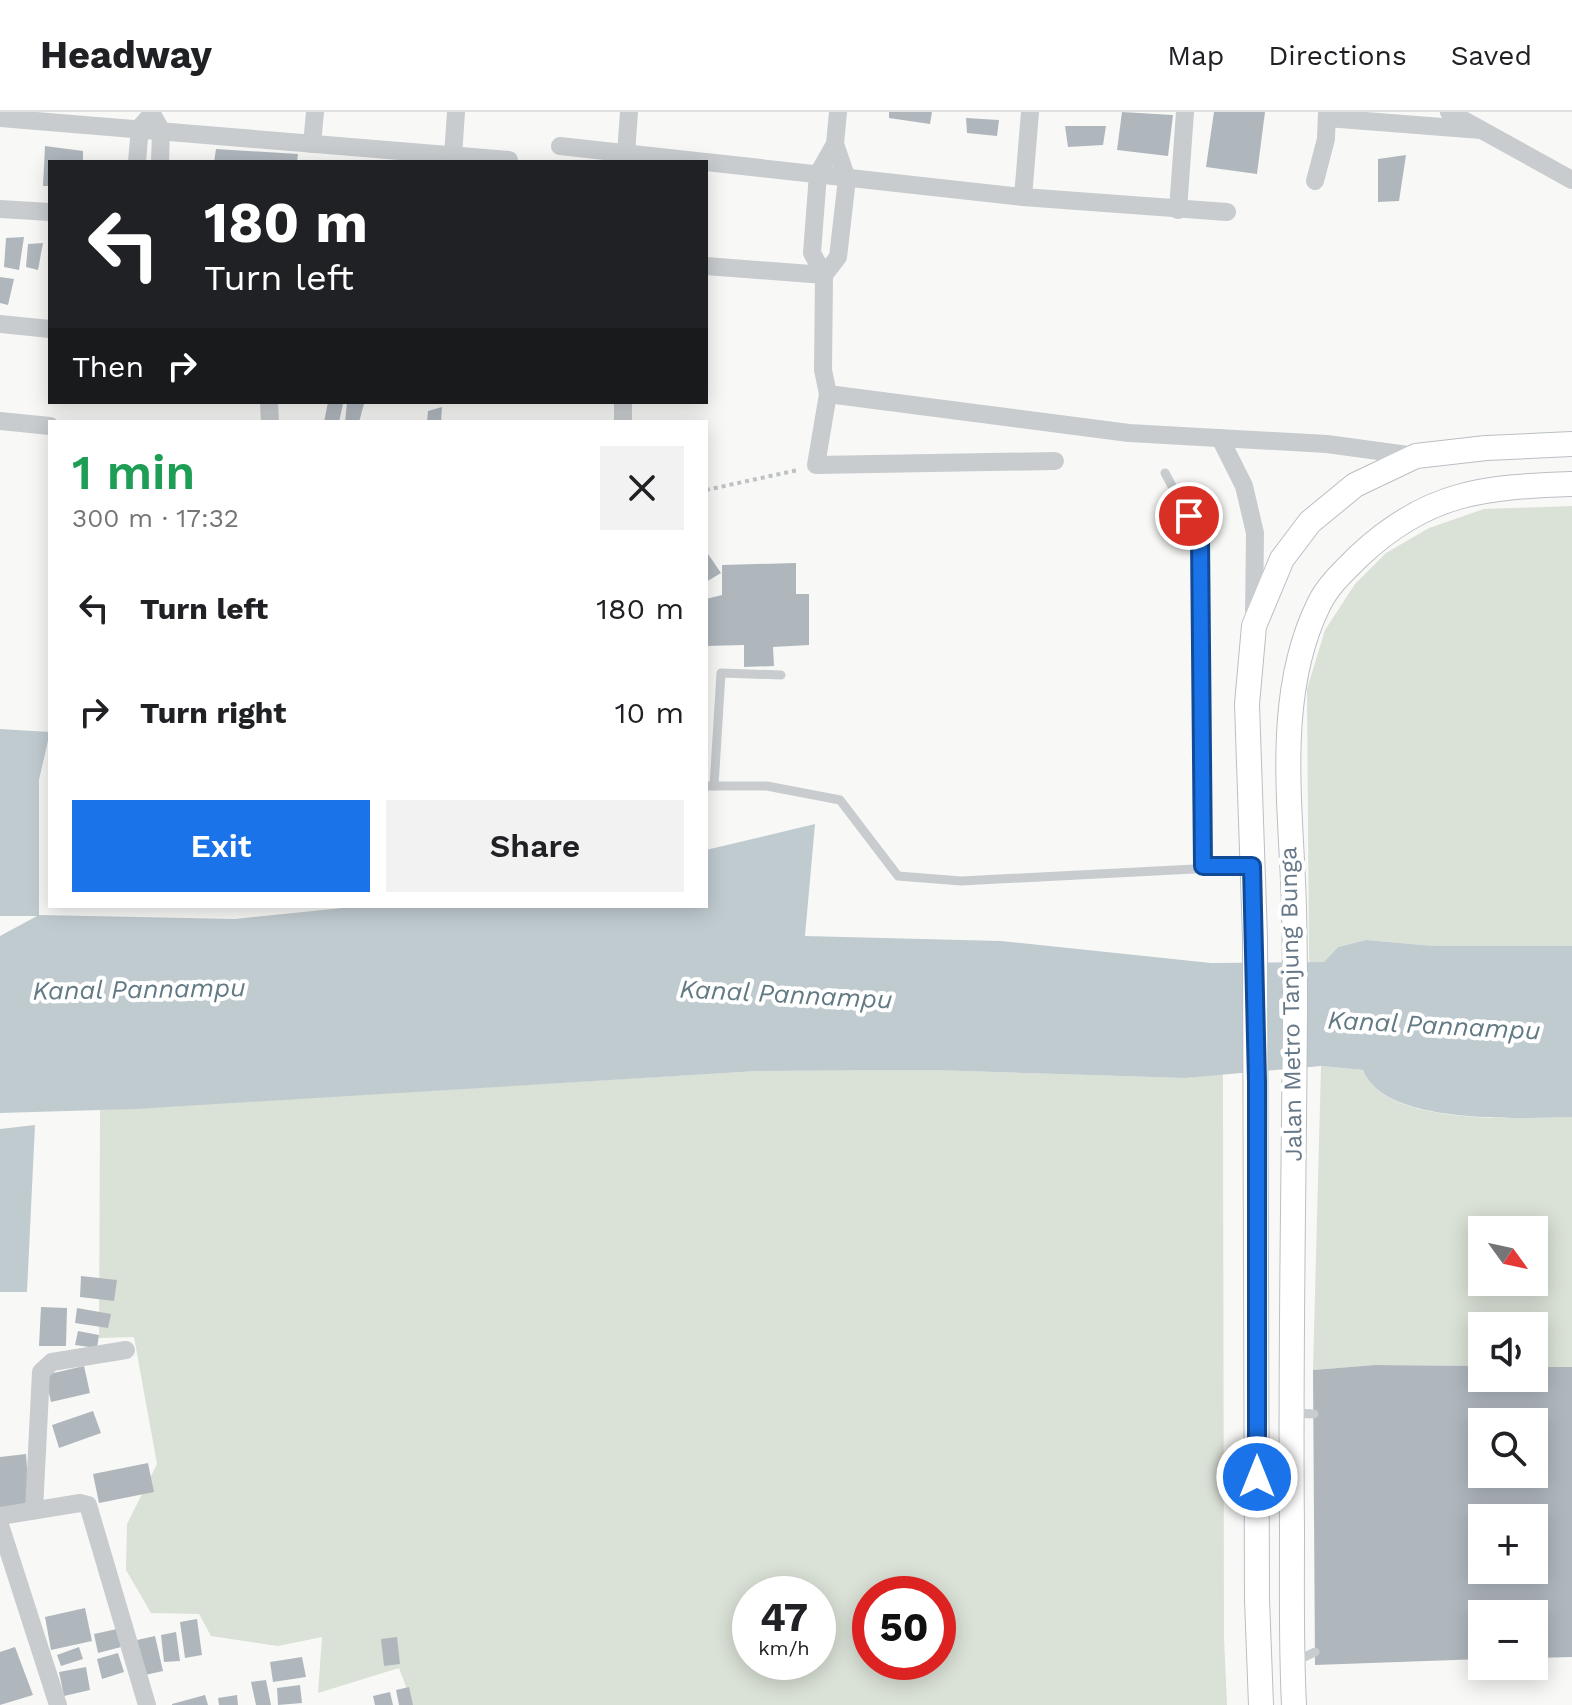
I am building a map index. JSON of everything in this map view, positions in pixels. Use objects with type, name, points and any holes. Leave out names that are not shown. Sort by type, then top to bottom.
[{"type":"main road","name":"Jalan Metro Tanjung Bunga","points":[[1261,1705],[1257,1599],[1255,938],[1247,704],[1254,626],[1282,559],[1310,522],[1355,485],[1416,456],[1486,448],[1572,444]]},
{"type":"main road","name":"Jalan Metro Tanjung Bunga","points":[[1294,1705],[1304,1658],[1294,1078],[1295,936],[1288,743],[1293,691],[1306,635],[1320,601],[1342,572],[1397,523],[1429,505],[1498,486],[1572,484]]},
{"type":"street","points":[[312,144],[315,112]]},
{"type":"street","points":[[453,156],[456,112]]},
{"type":"street","points":[[626,154],[629,112]]},
{"type":"street","points":[[838,112],[835,144],[818,174],[812,253],[824,275],[823,370],[828,394],[816,465],[1055,461]]},
{"type":"street","points":[[1023,197],[1030,112]]},
{"type":"street","points":[[1178,210],[1185,112]]},
{"type":"street","points":[[1449,112],[1572,180]]},
{"type":"street","points":[[1315,181],[1327,115],[1481,130]]},
{"type":"street","points":[[0,118],[151,121],[312,144],[509,160]]},
{"type":"street","points":[[138,160],[151,121]]},
{"type":"street","points":[[151,121],[160,160]]},
{"type":"street","points":[[824,275],[838,257],[847,179],[835,144]]},
{"type":"street","points":[[560,146],[686,160]]},
{"type":"street","points":[[708,162],[1023,197],[1227,212]]},
{"type":"street","points":[[0,209],[48,212]]},
{"type":"street","points":[[708,266],[824,275]]},
{"type":"street","points":[[0,324],[48,329]]},
{"type":"street","points":[[828,394],[1129,433],[1327,444],[1416,456]]},
{"type":"street","points":[[0,421],[48,426]]},
{"type":"street","points":[[1220,438],[1244,486],[1255,533],[1254,626]]},
{"type":"street","points":[[34,1510],[41,1372],[52,1362],[126,1350]]},
{"type":"street","points":[[0,1516],[80,1503],[91,1509],[147,1705]]},
{"type":"street","points":[[0,1525],[58,1705]]},
{"type":"lane","points":[[1165,473],[1200,538],[1203,866]]},
{"type":"lane","points":[[781,675],[721,673],[710,786],[767,786],[840,800],[898,876],[961,881],[1203,866],[1252,866]]},
{"type":"path","points":[[708,490],[816,465]]},
{"type":"shaded area","points":[[1572,506],[1572,946],[1434,946],[1366,940],[1338,947],[1324,962],[1309,962],[1307,689],[1325,630],[1355,584],[1386,553],[1429,528],[1484,509]]},
{"type":"shaded area","points":[[1321,1066],[1363,1070],[1376,1088],[1397,1102],[1425,1110],[1489,1118],[1572,1117],[1572,1367],[1548,1367],[1548,1312],[1468,1312],[1468,1366],[1375,1365],[1313,1370]]},
{"type":"shaded area","points":[[931,1070],[1184,1078],[1223,1074],[1224,1638],[1227,1705],[413,1705],[399,1668],[318,1693],[322,1637],[278,1646],[211,1636],[199,1614],[151,1613],[126,1570],[127,1524],[157,1464],[134,1337],[99,1338],[100,1110],[758,1071]]},
{"type":"water","name":"Kanal Pannampu","points":[[0,729],[48,732],[39,780],[39,915],[235,919],[342,908],[708,908],[708,850],[815,824],[805,936],[1001,941],[1211,963],[1324,962],[1338,947],[1366,940],[1434,946],[1572,946],[1572,1117],[1489,1117],[1425,1110],[1397,1101],[1376,1088],[1363,1070],[1321,1066],[1185,1078],[931,1070],[758,1071],[135,1109],[0,1113],[0,936],[37,916],[0,916]]},
{"type":"water","points":[[35,1125],[27,1292],[0,1292],[0,1129]]},
{"type":"building","points":[[889,112],[932,112],[930,124],[889,118]]},
{"type":"building","points":[[1122,112],[1173,115],[1168,156],[1117,150]]},
{"type":"building","points":[[1214,112],[1265,112],[1257,174],[1206,167]]},
{"type":"building","points":[[966,118],[999,120],[997,136],[967,133]]},
{"type":"building","points":[[1065,126],[1106,126],[1103,145],[1068,147]]},
{"type":"building","points":[[45,146],[83,151],[83,160],[48,160],[48,186],[43,186]]},
{"type":"building","points":[[216,149],[298,154],[297,160],[214,160]]},
{"type":"building","points":[[1406,155],[1399,201],[1378,202],[1378,159]]},
{"type":"building","points":[[24,237],[19,270],[4,267],[6,238]]},
{"type":"building","points":[[43,243],[38,270],[26,267],[28,244]]},
{"type":"building","points":[[0,277],[14,279],[8,305],[0,303]]},
{"type":"building","points":[[328,404],[343,404],[339,420],[324,420]]},
{"type":"building","points":[[347,404],[364,404],[360,420],[345,420]]},
{"type":"building","points":[[442,407],[441,420],[427,420],[428,411]]},
{"type":"building","points":[[708,554],[721,573],[708,581]]},
{"type":"building","points":[[796,563],[796,594],[809,594],[809,645],[773,647],[774,666],[744,667],[744,645],[708,646],[708,598],[722,595],[722,565]]},
{"type":"building","points":[[81,1276],[117,1280],[114,1301],[80,1297]]},
{"type":"building","points":[[41,1307],[67,1308],[66,1346],[39,1346]]},
{"type":"building","points":[[77,1308],[111,1314],[108,1328],[75,1323]]},
{"type":"building","points":[[78,1331],[99,1335],[97,1348],[75,1345]]},
{"type":"building","points":[[1375,1365],[1468,1366],[1468,1392],[1548,1392],[1548,1367],[1572,1367],[1572,1657],[1548,1658],[1548,1600],[1468,1600],[1468,1660],[1315,1665],[1313,1370]]},
{"type":"building","points":[[84,1366],[90,1393],[51,1402],[45,1375]]},
{"type":"building","points":[[93,1411],[101,1433],[59,1448],[52,1425]]},
{"type":"building","points":[[26,1454],[30,1508],[0,1511],[0,1457]]},
{"type":"building","points":[[148,1463],[154,1492],[99,1503],[93,1474]]},
{"type":"building","points":[[85,1608],[92,1641],[51,1650],[45,1617]]},
{"type":"building","points":[[197,1619],[202,1655],[185,1658],[180,1622]]},
{"type":"building","points":[[117,1629],[121,1647],[98,1653],[94,1634]]},
{"type":"building","points":[[176,1632],[180,1661],[164,1662],[161,1635]]},
{"type":"building","points":[[155,1636],[163,1671],[145,1675],[137,1640]]},
{"type":"building","points":[[397,1637],[400,1664],[384,1666],[381,1639]]},
{"type":"building","points":[[15,1647],[33,1695],[0,1705],[0,1652]]},
{"type":"building","points":[[79,1647],[83,1659],[61,1666],[57,1655]]},
{"type":"building","points":[[118,1653],[124,1672],[102,1679],[97,1659]]},
{"type":"building","points":[[302,1657],[306,1677],[273,1682],[270,1662]]},
{"type":"building","points":[[86,1667],[90,1690],[64,1696],[59,1672]]},
{"type":"building","points":[[266,1680],[271,1705],[256,1705],[251,1682]]},
{"type":"building","points":[[300,1685],[302,1703],[278,1705],[277,1688]]},
{"type":"building","points":[[409,1687],[413,1705],[399,1705],[396,1690]]},
{"type":"building","points":[[390,1692],[393,1705],[375,1705],[373,1696]]},
{"type":"building","points":[[205,1695],[208,1705],[172,1705],[172,1704]]},
{"type":"building","points":[[237,1695],[238,1705],[219,1705],[218,1698]]},
{"type":"route","points":[[1189,516],[1200,538],[1203,866],[1252,866],[1257,1082],[1257,1477]]}]
